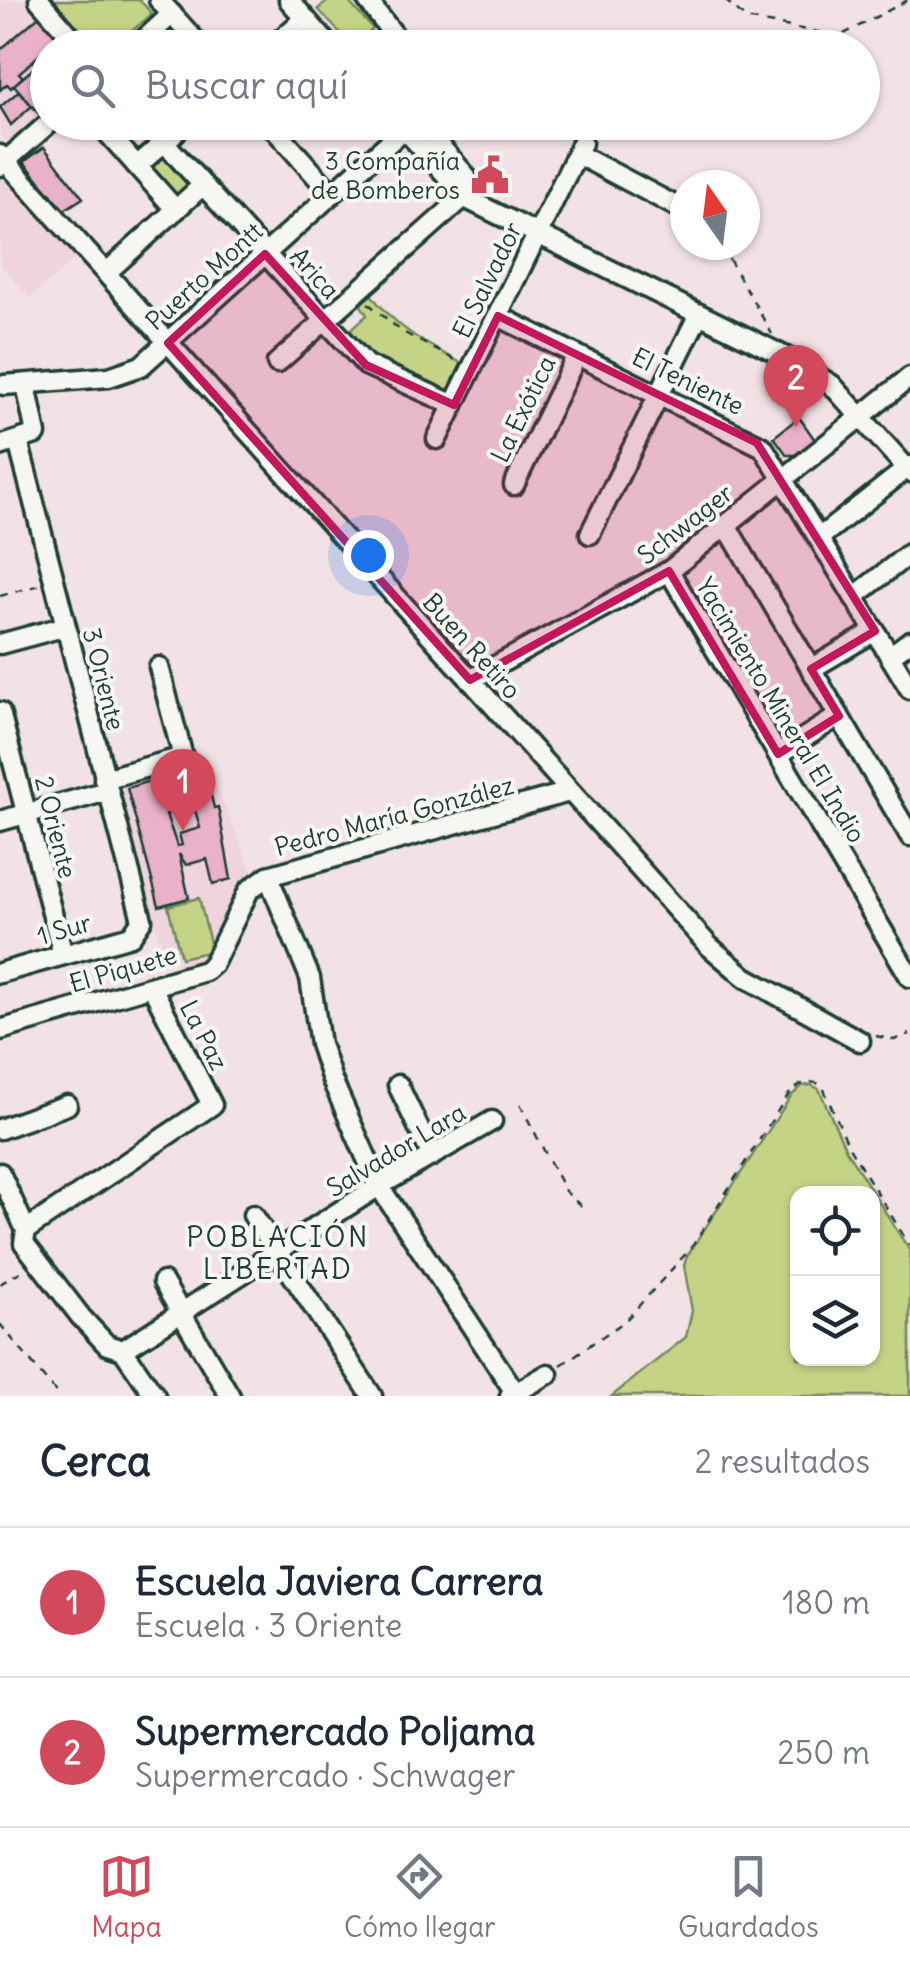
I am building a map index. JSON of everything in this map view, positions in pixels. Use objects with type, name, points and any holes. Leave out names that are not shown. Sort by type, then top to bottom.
[{"type":"street","points":[[38,0],[65,30]]},
{"type":"street","points":[[289,0],[315,30]]},
{"type":"street","points":[[367,0],[390,30]]},
{"type":"street","points":[[148,30],[166,7],[186,30]]},
{"type":"street","points":[[291,30],[304,18]]},
{"type":"street","points":[[2,161],[30,138]]},
{"type":"street","points":[[114,140],[176,210]]},
{"type":"street","points":[[284,140],[332,194]]},
{"type":"street","name":"Puerto Montt","points":[[1,384],[118,375],[140,366],[387,140]]},
{"type":"street","points":[[414,140],[464,197],[775,352],[832,385],[909,469],[819,538]]},
{"type":"street","points":[[137,166],[164,142]]},
{"type":"street","name":"Arica","points":[[164,142],[366,365],[454,404]]},
{"type":"street","name":"El Salvador","points":[[437,439],[580,149],[670,202]]},
{"type":"street","name":"Buen Retiro","points":[[2,161],[720,957],[745,977],[865,1038]]},
{"type":"street","points":[[106,273],[203,185]]},
{"type":"street","points":[[277,363],[464,197]]},
{"type":"street","points":[[590,534],[699,314]]},
{"type":"street","name":"El Teniente","points":[[498,316],[763,447],[910,689]]},
{"type":"street","name":"La Exótica","points":[[514,486],[577,354]]},
{"type":"street","name":"Schwager","points":[[470,680],[670,571],[910,378]]},
{"type":"street","points":[[9,444],[31,438],[36,429],[26,385]]},
{"type":"street","name":"3 Oriente","points":[[9,444],[56,581],[62,627],[141,916],[140,928]]},
{"type":"street","points":[[726,525],[910,836]]},
{"type":"street","points":[[854,597],[910,553]]},
{"type":"street","name":"Yacimiento Mineral El Indio","points":[[670,571],[910,978]]},
{"type":"street","points":[[0,644],[62,627]]},
{"type":"street","points":[[811,669],[875,631]]},
{"type":"street","points":[[890,656],[910,641]]},
{"type":"street","points":[[0,820],[183,758],[159,668]]},
{"type":"street","name":"2 Oriente","points":[[0,712],[63,954]]},
{"type":"street","points":[[778,754],[839,716]]},
{"type":"street","name":"Pedro María González","points":[[512,1394],[379,1186],[332,1080],[320,1044],[310,978],[268,876],[569,792]]},
{"type":"street","name":"El Piquete","points":[[0,1030],[210,968],[249,890],[268,876]]},
{"type":"street","name":"1 Sur","points":[[0,973],[131,936],[140,928]]},
{"type":"street","name":"La Paz","points":[[26,1230],[212,1105],[152,987]]},
{"type":"street","points":[[398,1085],[432,1156]]},
{"type":"street","points":[[0,1129],[67,1105]]},
{"type":"street","name":"Salvador Lara","points":[[123,1350],[379,1186],[492,1121]]},
{"type":"street","points":[[0,1174],[26,1230],[24,1243],[95,1333],[112,1348],[123,1350],[155,1396]]},
{"type":"street","points":[[253,1215],[372,1396]]},
{"type":"street","points":[[163,1282],[230,1396]]},
{"type":"street","points":[[512,1394],[548,1374]]},
{"type":"path","points":[[726,0],[746,20],[805,30]]},
{"type":"path","points":[[851,30],[908,0]]},
{"type":"path","points":[[730,260],[772,329],[775,352]]},
{"type":"path","name":"Arica","points":[[358,292],[402,331],[471,369]]},
{"type":"path","points":[[0,596],[56,581]]},
{"type":"path","points":[[865,1038],[894,1040],[910,1034]]},
{"type":"path","points":[[548,1374],[625,1320],[691,1248],[784,1101],[803,1083],[813,1080],[822,1085],[849,1147],[910,1246]]},
{"type":"path","points":[[520,1104],[565,1191],[585,1210]]},
{"type":"path","points":[[0,1284],[38,1262]]},
{"type":"path","points":[[0,1324],[58,1396]]},
{"type":"highlighted area","points":[[265,254],[366,365],[454,405],[498,316],[757,443],[875,631],[811,669],[839,716],[778,754],[669,571],[470,680],[168,343]]},
{"type":"shaded area","points":[[0,0],[36,0],[63,30],[30,30],[30,126],[10,144],[0,133]]},
{"type":"shaded area","points":[[4,174],[79,255],[30,298],[0,265],[0,177]]},
{"type":"shaded area","points":[[205,759],[252,872],[211,960],[179,974],[173,948],[166,950],[159,939],[121,791],[127,780]]},
{"type":"green space","points":[[46,0],[140,0],[152,14],[133,30],[72,30]]},
{"type":"green space","points":[[329,0],[347,0],[373,29],[337,30],[318,9]]},
{"type":"green space","points":[[162,148],[196,182],[178,203],[144,165]]},
{"type":"green space","points":[[370,293],[401,326],[463,364],[451,394],[367,359],[346,334],[367,315],[359,302]]},
{"type":"green space","points":[[199,898],[212,951],[181,958],[168,906]]},
{"type":"green space","points":[[802,1086],[819,1089],[846,1150],[869,1186],[790,1186],[790,1366],[880,1366],[880,1204],[910,1251],[910,1396],[612,1396],[686,1337],[692,1311],[684,1265],[687,1256],[791,1096]]},
{"type":"building","points":[[39,16],[52,30],[30,30],[30,63],[11,88],[7,84],[0,90],[0,50]]},
{"type":"building","points":[[30,71],[30,104],[14,85]]},
{"type":"building","points":[[19,91],[30,104],[11,125],[0,107]]},
{"type":"building","points":[[44,147],[83,198],[64,210],[24,162]]},
{"type":"building","points":[[799,417],[815,440],[795,455],[787,455],[774,437]]},
{"type":"building","points":[[205,771],[214,808],[218,807],[231,879],[213,884],[207,859],[186,865],[179,854],[189,898],[159,906],[127,788],[162,777],[165,789],[173,787],[171,780]],"holes":[[[194,806],[200,828],[179,834],[182,845],[177,846],[166,814]]]},
{"type":"place","name":"3 Compañía de Bomberos","points":[[490,175]]},
{"type":"place","name":"Supermercado Poljama","points":[[796,427]]},
{"type":"place","name":"Escuela Javiera Carrera","points":[[183,831]]},
{"type":"district","name":"POBLACIÓN LIBERTAD","points":[[278,1253]]}]
